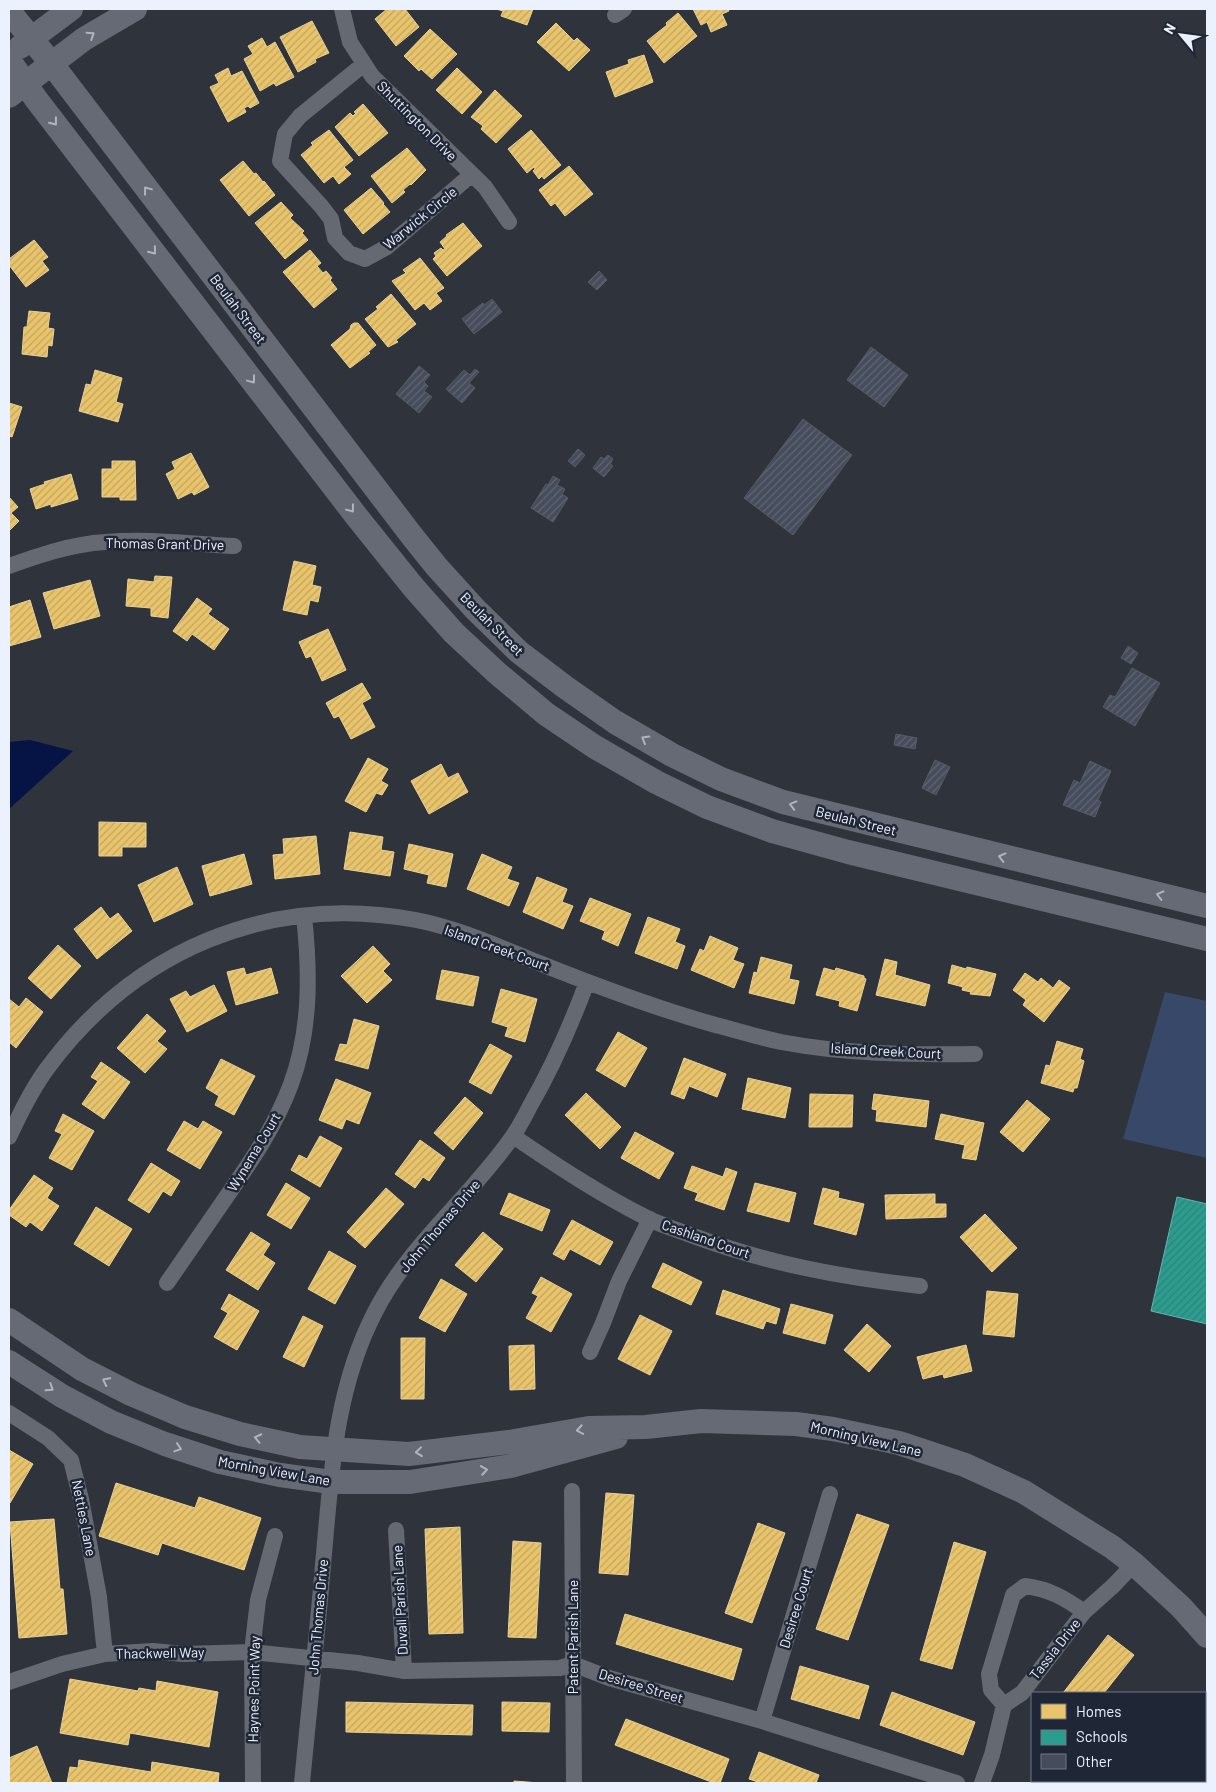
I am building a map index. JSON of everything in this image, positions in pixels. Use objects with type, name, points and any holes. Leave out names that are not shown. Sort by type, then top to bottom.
[{"type":"main road","points":[[9,56],[70,9]]},
{"type":"main road","points":[[16,90],[84,40],[135,9]]},
{"type":"main road","name":"Beulah Street","points":[[9,11],[51,63],[436,566],[475,609],[520,652],[564,687],[615,722],[672,755],[721,779],[783,802],[1207,906]]},
{"type":"main road","points":[[9,60],[16,90],[414,588],[461,639],[497,673],[546,714],[595,747],[656,782],[707,807],[772,831],[848,852],[1207,939]]},
{"type":"main road","name":"Morning View Lane","points":[[9,1320],[82,1369],[131,1394],[185,1417],[240,1434],[300,1447],[409,1454],[509,1442],[589,1428],[646,1427],[701,1421],[796,1424],[833,1429],[899,1443],[965,1465],[1024,1492],[1112,1547],[1134,1564],[1181,1607],[1207,1636]]},
{"type":"main road","name":"Morning View Lane","points":[[9,1362],[62,1396],[112,1422],[165,1444],[220,1462],[280,1475],[331,1482],[410,1482],[511,1466],[646,1427]]},
{"type":"street","name":"Shuttington Drive","points":[[342,9],[350,42],[372,76],[485,187],[509,222]]},
{"type":"street","name":"Warwick Circle","points":[[364,64],[300,116],[285,134],[280,161],[331,219],[335,238],[348,253],[365,259],[388,247],[471,175]]},
{"type":"street","name":"Thomas Grant Drive","points":[[9,566],[51,552],[106,542],[234,546]]},
{"type":"street","name":"Island Creek Court","points":[[9,1136],[44,1073],[68,1042],[95,1013],[140,976],[165,960],[218,935],[259,923],[304,916],[362,913],[417,920],[462,932],[587,982],[710,1024],[780,1042],[835,1050],[941,1055],[975,1054]]},
{"type":"street","name":"Wynema Court","points":[[167,1283],[258,1151],[277,1117],[291,1082],[304,1032],[308,1002],[308,956],[304,916]]},
{"type":"street","name":"John Thomas Drive","points":[[302,1783],[334,1450],[345,1388],[359,1347],[375,1311],[410,1258],[475,1185],[514,1136],[570,1029],[587,982]]},
{"type":"street","name":"Cashland Court","points":[[514,1136],[575,1178],[650,1219],[708,1242],[777,1263],[866,1280],[920,1286]]},
{"type":"street","points":[[590,1352],[619,1281],[650,1219]]},
{"type":"street","name":"Netties Lane","points":[[9,1414],[48,1438],[71,1460],[81,1499],[99,1597],[105,1654]]},
{"type":"street","name":"Patent Parish Lane","points":[[572,1491],[574,1783]]},
{"type":"street","name":"Desiree Court","points":[[762,1721],[830,1494]]},
{"type":"street","name":"Duvall Parish Lane","points":[[396,1530],[404,1671]]},
{"type":"street","name":"Haynes Point Way","points":[[253,1783],[252,1652],[258,1600],[275,1536]]},
{"type":"street","name":"Tassia Drive","points":[[1084,1612],[1067,1600],[1042,1588],[1025,1586],[1013,1595],[989,1674],[991,1690],[1004,1705],[1022,1693],[1084,1612],[1134,1564]]},
{"type":"street","name":"Thackwell Way","points":[[9,1682],[62,1664],[105,1654],[153,1651],[183,1654],[252,1652],[315,1659]]},
{"type":"street","points":[[315,1659],[358,1663],[404,1671],[560,1668],[573,1664]]},
{"type":"street","name":"Desiree Street","points":[[573,1664],[609,1678],[762,1721],[957,1783]]},
{"type":"street","points":[[982,1783],[992,1755],[1004,1705]]},
{"type":"shaded area","points":[[30,740],[73,751],[9,809],[9,742]]},
{"type":"shaded area","points":[[1165,992],[1207,1001],[1207,1158],[1123,1139]]},
{"type":"building: Homes","points":[[387,9],[405,9],[419,27],[396,46],[375,19]]},
{"type":"building: Homes","points":[[496,9],[533,9],[527,25],[501,16],[503,11]]},
{"type":"building: Homes","points":[[693,9],[728,9],[729,11],[722,14],[727,25],[711,32],[707,22],[701,25]]},
{"type":"building: Homes","points":[[678,13],[697,36],[664,63],[647,41],[667,25],[666,23]]},
{"type":"building: Homes","points":[[312,21],[329,53],[315,59],[316,62],[298,72],[280,37]]},
{"type":"building: Homes","points":[[556,23],[574,41],[577,38],[590,50],[569,71],[537,42]]},
{"type":"building: Homes","points":[[430,29],[457,54],[432,79],[421,69],[419,71],[404,56]]},
{"type":"building: Homes","points":[[262,38],[267,47],[275,42],[294,77],[276,86],[274,83],[260,91],[244,59],[253,54],[248,46]]},
{"type":"building: Homes","points":[[644,55],[653,82],[615,97],[606,72],[629,64],[628,60]]},
{"type":"building: Homes","points":[[228,68],[231,76],[242,71],[259,103],[250,108],[248,106],[244,108],[246,112],[228,122],[210,87],[219,83],[215,75]]},
{"type":"building: Homes","points":[[457,68],[482,92],[462,114],[436,90]]},
{"type":"building: Homes","points":[[495,90],[522,116],[496,143],[481,129],[483,126],[471,117]]},
{"type":"building: Homes","points":[[363,104],[388,133],[359,156],[335,127],[350,113],[353,116],[356,113],[354,112]]},
{"type":"building: Homes","points":[[329,130],[353,160],[344,167],[351,174],[339,184],[333,176],[324,183],[301,155],[313,145],[311,143]]},
{"type":"building: Homes","points":[[531,130],[561,165],[544,179],[542,176],[539,179],[533,171],[534,167],[527,173],[508,149]]},
{"type":"building: Homes","points":[[407,148],[426,170],[403,190],[405,192],[392,203],[371,176]]},
{"type":"building: Homes","points":[[243,161],[254,174],[256,173],[264,181],[275,195],[249,216],[220,180]]},
{"type":"building: Homes","points":[[569,166],[593,194],[565,216],[555,203],[551,206],[539,190]]},
{"type":"building: Homes","points":[[371,188],[390,212],[363,234],[344,210]]},
{"type":"building: Homes","points":[[281,202],[293,215],[290,218],[304,231],[302,233],[308,240],[285,259],[255,223]]},
{"type":"building: Homes","points":[[463,223],[482,246],[447,276],[433,259],[436,256],[434,253],[441,248],[445,249],[440,242],[446,235]]},
{"type":"building: Homes","points":[[34,240],[48,257],[42,261],[49,270],[26,287],[9,265],[9,259]]},
{"type":"building: Homes","points":[[310,250],[321,263],[317,266],[323,273],[326,271],[337,289],[314,308],[283,272]]},
{"type":"building: Homes","points":[[420,258],[444,288],[436,293],[442,301],[430,310],[424,303],[415,310],[392,281],[406,273],[403,270]]},
{"type":"building: Homes","points":[[391,294],[416,324],[396,340],[398,342],[388,347],[365,319],[378,309],[376,307]]},
{"type":"building: Homes","points":[[29,311],[50,313],[48,328],[54,329],[52,346],[48,345],[47,357],[22,354],[24,327],[27,327]]},
{"type":"building: Homes","points":[[354,323],[358,323],[376,345],[368,352],[370,353],[350,368],[331,345],[350,329]]},
{"type":"building: Homes","points":[[95,370],[122,378],[116,402],[123,404],[118,422],[79,411],[86,384],[91,385]]},
{"type":"building: Homes","points":[[9,403],[22,407],[12,437],[9,436]]},
{"type":"building: Homes","points":[[191,453],[209,487],[194,495],[192,492],[178,499],[166,474],[175,469],[172,462]]},
{"type":"building: Homes","points":[[112,461],[135,461],[136,500],[120,500],[120,497],[102,497],[102,469],[112,469]]},
{"type":"building: Homes","points":[[71,474],[78,499],[51,507],[51,504],[36,509],[30,489],[45,484],[44,482]]},
{"type":"building: Homes","points":[[9,497],[18,507],[11,513],[19,521],[9,531]]},
{"type":"building: Homes","points":[[294,561],[316,566],[312,585],[321,587],[318,602],[310,600],[307,615],[283,610]]},
{"type":"building: Homes","points":[[155,576],[172,577],[168,618],[151,616],[151,608],[126,606],[128,579],[154,582]]},
{"type":"building: Homes","points":[[90,580],[100,616],[54,629],[43,593]]},
{"type":"building: Homes","points":[[197,598],[212,609],[208,614],[229,629],[214,650],[192,634],[187,641],[173,631]]},
{"type":"building: Homes","points":[[30,600],[41,637],[9,646],[9,607]]},
{"type":"building: Homes","points":[[328,629],[346,670],[322,681],[311,656],[306,658],[299,642]]},
{"type":"building: Homes","points":[[362,683],[371,698],[362,703],[375,727],[351,739],[339,716],[334,718],[326,703]]},
{"type":"building: Homes","points":[[368,758],[388,769],[381,781],[388,785],[382,795],[376,793],[366,812],[345,801]]},
{"type":"building: Homes","points":[[441,764],[448,778],[458,773],[468,792],[429,814],[411,781]]},
{"type":"building: Homes","points":[[99,822],[146,823],[146,847],[122,847],[122,856],[99,856]]},
{"type":"building: Homes","points":[[350,832],[383,837],[381,850],[394,852],[390,876],[344,869]]},
{"type":"building: Homes","points":[[316,836],[320,874],[275,879],[273,855],[284,854],[283,839]]},
{"type":"building: Homes","points":[[409,844],[453,854],[446,887],[427,883],[429,875],[404,869]]},
{"type":"building: Homes","points":[[244,854],[252,884],[210,896],[202,866]]},
{"type":"building: Homes","points":[[482,854],[512,867],[507,879],[519,883],[509,906],[467,889]]},
{"type":"building: Homes","points":[[177,867],[193,904],[154,922],[138,885]]},
{"type":"building: Homes","points":[[537,877],[567,889],[562,902],[573,906],[563,929],[523,912]]},
{"type":"building: Homes","points":[[590,898],[631,914],[618,946],[602,939],[605,931],[580,921]]},
{"type":"building: Homes","points":[[101,907],[110,919],[118,913],[132,931],[97,959],[74,929]]},
{"type":"building: Homes","points":[[648,917],[680,929],[675,942],[685,946],[677,969],[635,953]]},
{"type":"building: Homes","points":[[710,936],[738,948],[733,960],[744,964],[734,988],[691,970],[700,949],[704,951]]},
{"type":"building: Homes","points":[[58,945],[81,966],[51,999],[28,978]]},
{"type":"building: Homes","points":[[373,946],[390,964],[383,971],[392,980],[367,1003],[341,976]]},
{"type":"building: Homes","points":[[761,957],[792,965],[789,979],[799,981],[794,1004],[749,993],[754,972],[757,973]]},
{"type":"building: Homes","points":[[885,959],[897,962],[895,975],[930,985],[925,1006],[876,995]]},
{"type":"building: Homes","points":[[952,965],[996,974],[990,996],[970,994],[971,992],[962,990],[963,987],[948,983]]},
{"type":"building: Homes","points":[[244,968],[246,975],[271,968],[278,993],[236,1005],[227,972]]},
{"type":"building: Homes","points":[[824,968],[835,971],[836,968],[864,976],[866,979],[857,1011],[839,1006],[840,1001],[816,995]]},
{"type":"building: Homes","points":[[442,970],[479,977],[473,1006],[436,999]]},
{"type":"building: Homes","points":[[1025,973],[1038,982],[1041,978],[1053,988],[1059,980],[1070,988],[1044,1022],[1023,1005],[1026,1000],[1013,990]]},
{"type":"building: Homes","points":[[214,985],[227,1011],[187,1032],[170,999],[186,991],[190,997]]},
{"type":"building: Homes","points":[[501,989],[537,999],[525,1042],[505,1036],[508,1027],[492,1022]]},
{"type":"building: Homes","points":[[26,998],[43,1012],[16,1048],[9,1042],[9,999],[19,1007]]},
{"type":"building: Homes","points":[[147,1014],[166,1031],[157,1041],[167,1049],[145,1073],[117,1048]]},
{"type":"building: Homes","points":[[354,1019],[379,1026],[368,1069],[335,1060],[340,1044],[347,1045]]},
{"type":"building: Homes","points":[[618,1032],[647,1048],[625,1087],[596,1070]]},
{"type":"building: Homes","points":[[1057,1041],[1083,1049],[1080,1059],[1084,1061],[1077,1088],[1074,1088],[1073,1092],[1041,1083],[1046,1065],[1050,1066]]},
{"type":"building: Homes","points":[[490,1044],[512,1056],[491,1094],[469,1082]]},
{"type":"building: Homes","points":[[684,1058],[726,1074],[717,1097],[689,1086],[684,1099],[671,1094]]},
{"type":"building: Homes","points":[[221,1059],[255,1076],[234,1115],[215,1105],[219,1096],[206,1088]]},
{"type":"building: Homes","points":[[101,1062],[130,1082],[104,1119],[82,1104],[98,1081],[91,1077]]},
{"type":"building: Homes","points":[[748,1078],[791,1088],[785,1118],[742,1109]]},
{"type":"building: Homes","points":[[336,1079],[371,1093],[359,1124],[346,1119],[342,1129],[319,1120]]},
{"type":"building: Homes","points":[[586,1093],[621,1127],[600,1149],[565,1115]]},
{"type":"building: Homes","points":[[810,1094],[853,1095],[852,1127],[809,1127]]},
{"type":"building: Homes","points":[[874,1094],[929,1101],[926,1127],[876,1121],[877,1110],[872,1109]]},
{"type":"building: Homes","points":[[465,1097],[483,1113],[453,1150],[434,1133]]},
{"type":"building: Homes","points":[[1027,1100],[1050,1119],[1023,1152],[1000,1132]]},
{"type":"building: Homes","points":[[63,1114],[94,1131],[72,1170],[49,1158],[62,1134],[55,1131]]},
{"type":"building: Homes","points":[[941,1114],[984,1123],[976,1160],[962,1158],[965,1145],[935,1139]]},
{"type":"building: Homes","points":[[184,1121],[198,1129],[203,1121],[222,1132],[200,1169],[167,1150]]},
{"type":"building: Homes","points":[[635,1132],[674,1153],[659,1179],[621,1158]]},
{"type":"building: Homes","points":[[320,1136],[342,1148],[320,1187],[291,1170],[299,1155],[307,1159]]},
{"type":"building: Homes","points":[[420,1140],[445,1158],[429,1181],[423,1177],[415,1188],[395,1174]]},
{"type":"building: Homes","points":[[151,1163],[180,1181],[171,1196],[163,1191],[149,1213],[128,1200]]},
{"type":"building: Homes","points":[[692,1166],[723,1177],[726,1168],[737,1172],[724,1210],[695,1200],[698,1193],[684,1188]]},
{"type":"building: Homes","points":[[34,1175],[53,1188],[47,1198],[59,1206],[42,1231],[30,1222],[26,1227],[9,1215],[9,1210]]},
{"type":"building: Homes","points":[[286,1183],[310,1198],[291,1229],[267,1215]]},
{"type":"building: Homes","points":[[755,1183],[796,1193],[789,1222],[747,1211]]},
{"type":"building: Homes","points":[[386,1188],[404,1204],[365,1248],[347,1232]]},
{"type":"building: Homes","points":[[823,1188],[839,1192],[838,1198],[864,1204],[856,1235],[814,1224]]},
{"type":"building: Homes","points":[[509,1193],[550,1210],[542,1231],[500,1214]]},
{"type":"building: Homes","points":[[935,1194],[935,1204],[946,1204],[946,1217],[886,1219],[885,1195]]},
{"type":"building: Homes","points":[[96,1207],[132,1229],[109,1266],[74,1244]]},
{"type":"building: Homes","points":[[985,1214],[1017,1248],[992,1272],[960,1237]]},
{"type":"building: Homes","points":[[572,1220],[613,1242],[600,1265],[570,1249],[564,1260],[553,1254]]},
{"type":"building: Homes","points":[[251,1232],[270,1244],[263,1255],[275,1263],[258,1290],[226,1270]]},
{"type":"building: Homes","points":[[483,1232],[503,1249],[476,1282],[455,1265]]},
{"type":"building: Homes","points":[[329,1251],[356,1266],[335,1304],[308,1289]]},
{"type":"building: Homes","points":[[663,1263],[702,1282],[691,1305],[652,1287]]},
{"type":"building: Homes","points":[[541,1277],[572,1294],[551,1332],[526,1318],[538,1296],[532,1293]]},
{"type":"building: Homes","points":[[441,1279],[467,1294],[445,1332],[419,1318]]},
{"type":"building: Homes","points":[[723,1290],[780,1309],[776,1324],[766,1321],[763,1329],[716,1314]]},
{"type":"building: Homes","points":[[987,1291],[1018,1294],[1014,1337],[983,1334]]},
{"type":"building: Homes","points":[[229,1294],[259,1311],[237,1350],[214,1337],[228,1313],[221,1309]]},
{"type":"building: Homes","points":[[791,1304],[833,1315],[825,1344],[783,1333]]},
{"type":"building: Homes","points":[[640,1315],[672,1331],[650,1375],[618,1359]]},
{"type":"building: Homes","points":[[303,1316],[323,1326],[304,1367],[283,1357]]},
{"type":"building: Homes","points":[[867,1324],[891,1346],[869,1372],[844,1350]]},
{"type":"building: Homes","points":[[401,1338],[425,1338],[424,1399],[401,1399]]},
{"type":"building: Homes","points":[[534,1345],[535,1389],[510,1390],[509,1346]]},
{"type":"building: Homes","points":[[966,1345],[972,1371],[944,1378],[943,1374],[923,1379],[917,1357]]},
{"type":"building: Homes","points":[[9,1450],[33,1464],[10,1503],[9,1502]]},
{"type":"building: Homes","points":[[116,1483],[195,1508],[199,1497],[261,1518],[244,1570],[162,1543],[158,1555],[99,1536]]},
{"type":"building: Homes","points":[[606,1493],[634,1495],[628,1575],[599,1573]]},
{"type":"building: Homes","points":[[857,1514],[889,1525],[848,1640],[816,1629]]},
{"type":"building: Homes","points":[[54,1519],[60,1589],[63,1589],[67,1634],[19,1638],[10,1522]]},
{"type":"building: Homes","points":[[758,1523],[785,1533],[752,1623],[725,1613]]},
{"type":"building: Homes","points":[[460,1527],[463,1633],[429,1634],[425,1529]]},
{"type":"building: Homes","points":[[513,1541],[541,1543],[536,1638],[508,1637]]},
{"type":"building: Homes","points":[[954,1542],[986,1552],[952,1669],[920,1660]]},
{"type":"building: Homes","points":[[625,1614],[742,1649],[733,1680],[616,1644]]},
{"type":"building: Homes","points":[[1108,1635],[1134,1655],[1105,1692],[1064,1692]]},
{"type":"building: Homes","points":[[800,1666],[869,1686],[859,1719],[791,1699]]},
{"type":"building: Homes","points":[[70,1679],[138,1691],[139,1688],[156,1691],[157,1681],[218,1692],[209,1747],[130,1733],[128,1745],[60,1733]]},
{"type":"building: Homes","points":[[892,1692],[975,1722],[963,1755],[880,1725]]},
{"type":"building: Homes","points":[[346,1702],[473,1705],[472,1735],[346,1732]]},
{"type":"building: Homes","points":[[502,1702],[550,1703],[549,1732],[502,1731]]},
{"type":"building: Homes","points":[[626,1719],[729,1759],[720,1783],[714,1783],[615,1745]]},
{"type":"building: Homes","points":[[37,1746],[52,1783],[9,1783],[9,1758]]},
{"type":"building: Homes","points":[[759,1752],[819,1775],[816,1783],[761,1783],[749,1779]]},
{"type":"building: Homes","points":[[79,1760],[151,1772],[152,1762],[219,1773],[218,1783],[67,1783],[70,1767],[78,1768]]},
{"type":"building: Homes","points":[[514,1781],[540,1783],[514,1783]]},
{"type":"building: Homes","points":[[1100,1782],[1159,1782],[1157,1783]]},
{"type":"building: Schools","points":[[1177,1197],[1207,1204],[1207,1324],[1151,1311]]},
{"type":"building: Other","points":[[599,271],[607,280],[597,290],[588,282]]},
{"type":"building: Other","points":[[492,299],[502,312],[474,334],[462,319],[483,303],[484,305]]},
{"type":"building: Other","points":[[871,347],[908,375],[884,407],[847,380]]},
{"type":"building: Other","points":[[419,366],[430,375],[424,382],[428,386],[424,391],[432,397],[419,413],[396,394]]},
{"type":"building: Other","points":[[475,369],[479,372],[469,383],[475,388],[462,403],[446,389],[464,370],[470,375]]},
{"type":"building: Other","points":[[803,419],[852,455],[793,535],[744,498]]},
{"type":"building: Other","points":[[578,449],[585,455],[575,467],[568,461]]},
{"type":"building: Other","points":[[608,455],[613,459],[610,464],[613,466],[604,477],[593,468],[601,457],[604,459]]},
{"type":"building: Other","points":[[553,476],[560,480],[557,485],[565,489],[562,494],[568,498],[553,522],[531,508]]},
{"type":"building: Other","points":[[1128,646],[1138,653],[1131,664],[1121,658]]},
{"type":"building: Other","points":[[1132,668],[1160,683],[1135,726],[1103,707],[1110,695],[1115,697]]},
{"type":"building: Other","points":[[896,734],[917,738],[915,749],[894,745]]},
{"type":"building: Other","points":[[935,760],[950,767],[936,795],[922,788]]},
{"type":"building: Other","points":[[1090,761],[1111,771],[1098,800],[1101,802],[1095,817],[1063,805],[1074,780],[1080,783]]}]
